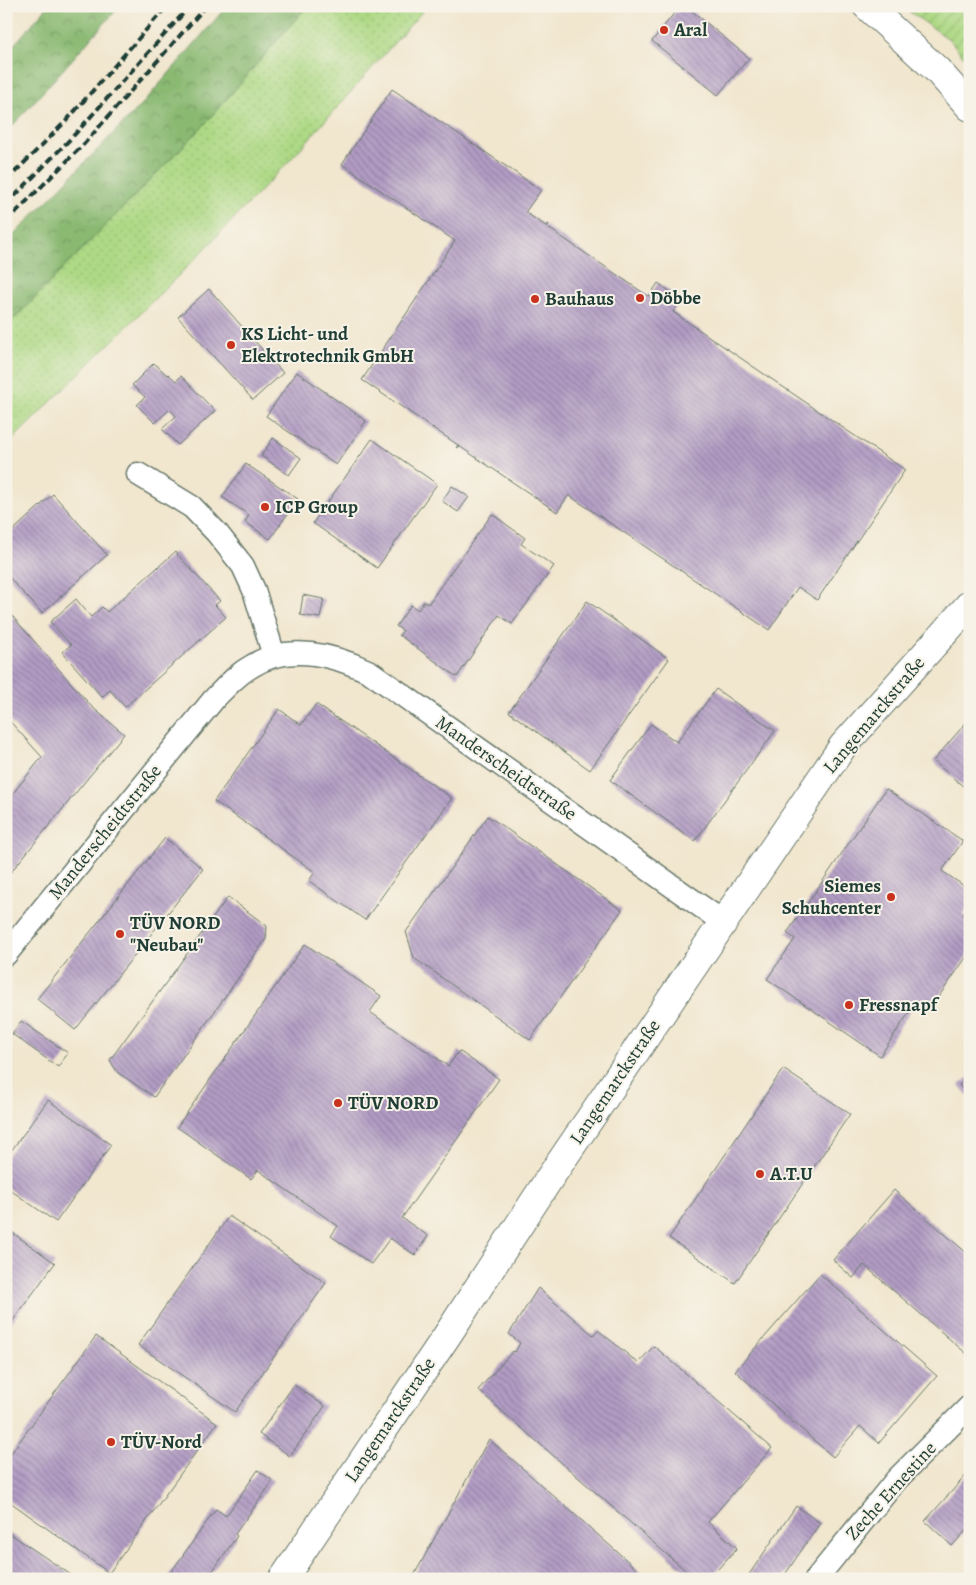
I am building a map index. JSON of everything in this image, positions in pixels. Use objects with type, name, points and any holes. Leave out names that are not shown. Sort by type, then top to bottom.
[{"type":"street","points":[[867,6],[937,70],[970,107]]},
{"type":"street","points":[[138,474],[192,507],[217,533],[243,566],[254,590],[274,656]]},
{"type":"street","name":"Langemarckstraße","points":[[283,1579],[549,1180],[843,746],[970,604]]},
{"type":"street","name":"Manderscheidtstraße","points":[[6,954],[214,699],[234,679],[252,665],[274,656],[299,654],[324,655],[348,662],[370,672],[723,922]]},
{"type":"street","name":"Zeche Ernestine","points":[[816,1579],[897,1479],[970,1406]]},
{"type":"green space","points":[[48,6],[120,6],[6,133],[6,54]]},
{"type":"green space","points":[[227,6],[307,6],[203,126],[6,327],[6,243],[145,101]]},
{"type":"green space","points":[[307,6],[427,6],[293,157],[195,259],[6,446],[6,327],[203,126]]},
{"type":"green space","points":[[901,6],[970,6],[970,64],[949,39]]},
{"type":"building","points":[[680,6],[686,6],[749,58],[718,95],[652,41]]},
{"type":"building","name":"Bauhaus","points":[[392,89],[541,190],[526,213],[546,226],[549,224],[547,227],[648,296],[658,283],[681,299],[673,312],[905,470],[817,600],[798,587],[769,630],[570,496],[568,496],[557,512],[459,446],[456,448],[458,445],[362,380],[455,241],[342,164]]},
{"type":"building","name":"KS Licht- und Elektrotechnik GmbH","points":[[209,289],[283,373],[253,400],[178,317]]},
{"type":"building","points":[[154,363],[176,381],[181,376],[215,411],[178,445],[162,429],[176,416],[170,409],[155,423],[137,405],[145,397],[132,385]]},
{"type":"building","points":[[297,372],[366,421],[336,465],[266,416]]},
{"type":"building","points":[[273,438],[301,458],[289,475],[261,456]]},
{"type":"building","points":[[372,439],[437,484],[377,568],[313,523]]},
{"type":"building","name":"ICP Group","points":[[246,464],[298,499],[270,539],[245,522],[249,515],[222,497]]},
{"type":"building","points":[[452,486],[469,497],[458,512],[442,501]]},
{"type":"building","points":[[53,494],[107,555],[42,613],[6,574],[6,537]]},
{"type":"building","points":[[492,514],[525,538],[521,544],[554,566],[512,624],[499,615],[457,677],[399,635],[403,631],[396,626],[411,605],[418,610],[424,601],[428,604]]},
{"type":"building","points":[[175,552],[220,601],[215,605],[226,617],[125,707],[110,690],[102,697],[62,652],[71,645],[50,622],[76,599],[91,617],[102,607],[107,612]]},
{"type":"building","points":[[303,595],[324,599],[320,618],[300,615]]},
{"type":"building","points":[[587,601],[669,659],[590,770],[509,712]]},
{"type":"building","points":[[6,609],[92,707],[124,734],[6,878],[6,802],[42,757],[6,717]]},
{"type":"building","points":[[716,689],[775,731],[695,841],[610,780],[651,724],[677,742]]},
{"type":"building","points":[[316,704],[452,798],[365,920],[309,881],[315,872],[214,801],[279,709],[301,725]]},
{"type":"building","points":[[970,718],[970,792],[933,761]]},
{"type":"building","name":"Siemes Schuhcenter","points":[[886,789],[963,841],[942,871],[970,890],[970,905],[963,915],[970,920],[970,952],[930,1009],[917,1001],[880,1056],[767,979],[795,939],[787,933]]},
{"type":"building","points":[[488,816],[622,910],[530,1040],[414,958],[406,932]]},
{"type":"building","name":"TÜV NORD \"Neubau\"","points":[[165,838],[203,869],[75,1030],[37,999]]},
{"type":"building","points":[[228,897],[267,926],[266,939],[154,1097],[117,1072],[110,1060]]},
{"type":"building","name":"TÜV NORD","points":[[305,944],[381,996],[370,1012],[448,1066],[459,1051],[499,1079],[402,1218],[428,1236],[415,1255],[390,1238],[371,1264],[331,1236],[338,1226],[258,1170],[251,1179],[177,1127]]},
{"type":"building","points":[[21,1021],[68,1053],[58,1067],[12,1034]]},
{"type":"building","name":"A.T.U","points":[[783,1069],[850,1114],[735,1283],[669,1238]]},
{"type":"building","points":[[6,1076],[11,1080],[6,1086]]},
{"type":"building","points":[[970,1076],[970,1098],[959,1085]]},
{"type":"building","points":[[48,1100],[111,1145],[56,1222],[6,1187],[6,1158]]},
{"type":"building","points":[[894,1190],[968,1254],[970,1252],[970,1353],[968,1355],[864,1265],[853,1278],[833,1260]]},
{"type":"building","points":[[229,1216],[326,1283],[235,1412],[138,1345]]},
{"type":"building","points":[[6,1228],[55,1263],[6,1330]]},
{"type":"building","points":[[820,1274],[937,1376],[879,1443],[860,1426],[833,1457],[735,1371]]},
{"type":"building","points":[[538,1288],[593,1335],[598,1330],[638,1363],[654,1346],[772,1448],[708,1522],[737,1548],[709,1579],[695,1579],[478,1390],[513,1351],[515,1352],[520,1343],[509,1334]]},
{"type":"building","name":"TÜV-Nord","points":[[96,1336],[217,1423],[109,1573],[6,1499],[6,1460]]},
{"type":"building","points":[[294,1385],[325,1406],[290,1456],[259,1434]]},
{"type":"building","points":[[489,1439],[648,1579],[412,1579]]},
{"type":"building","name":"TÜV-Nord","points":[[258,1470],[273,1481],[235,1534],[237,1536],[207,1579],[166,1579],[216,1509],[226,1516]]},
{"type":"building","points":[[970,1471],[970,1526],[952,1546],[925,1521]]},
{"type":"building","points":[[796,1506],[820,1523],[782,1579],[746,1579]]},
{"type":"building","points":[[9,1533],[77,1579],[6,1579],[6,1538]]},
{"type":"railway","points":[[6,181],[67,120],[167,6]]},
{"type":"railway","points":[[6,205],[76,133],[190,6]]},
{"type":"railway","points":[[6,222],[84,144],[206,6]]},
{"type":"place","name":"Aral","points":[[664,30]]},
{"type":"place","name":"Döbbe","points":[[640,298]]},
{"type":"place","name":"Bauhaus","points":[[535,299]]},
{"type":"place","name":"KS Licht- und Elektrotechnik GmbH","points":[[231,345]]},
{"type":"place","name":"ICP Group","points":[[265,507]]},
{"type":"place","name":"Siemes Schuhcenter","points":[[891,897]]},
{"type":"place","name":"TÜV NORD \"Neubau\"","points":[[120,934]]},
{"type":"place","name":"Fressnapf","points":[[849,1005]]},
{"type":"place","name":"TÜV NORD","points":[[338,1103]]},
{"type":"place","name":"A.T.U","points":[[760,1174]]},
{"type":"place","name":"TÜV-Nord","points":[[111,1442]]}]
